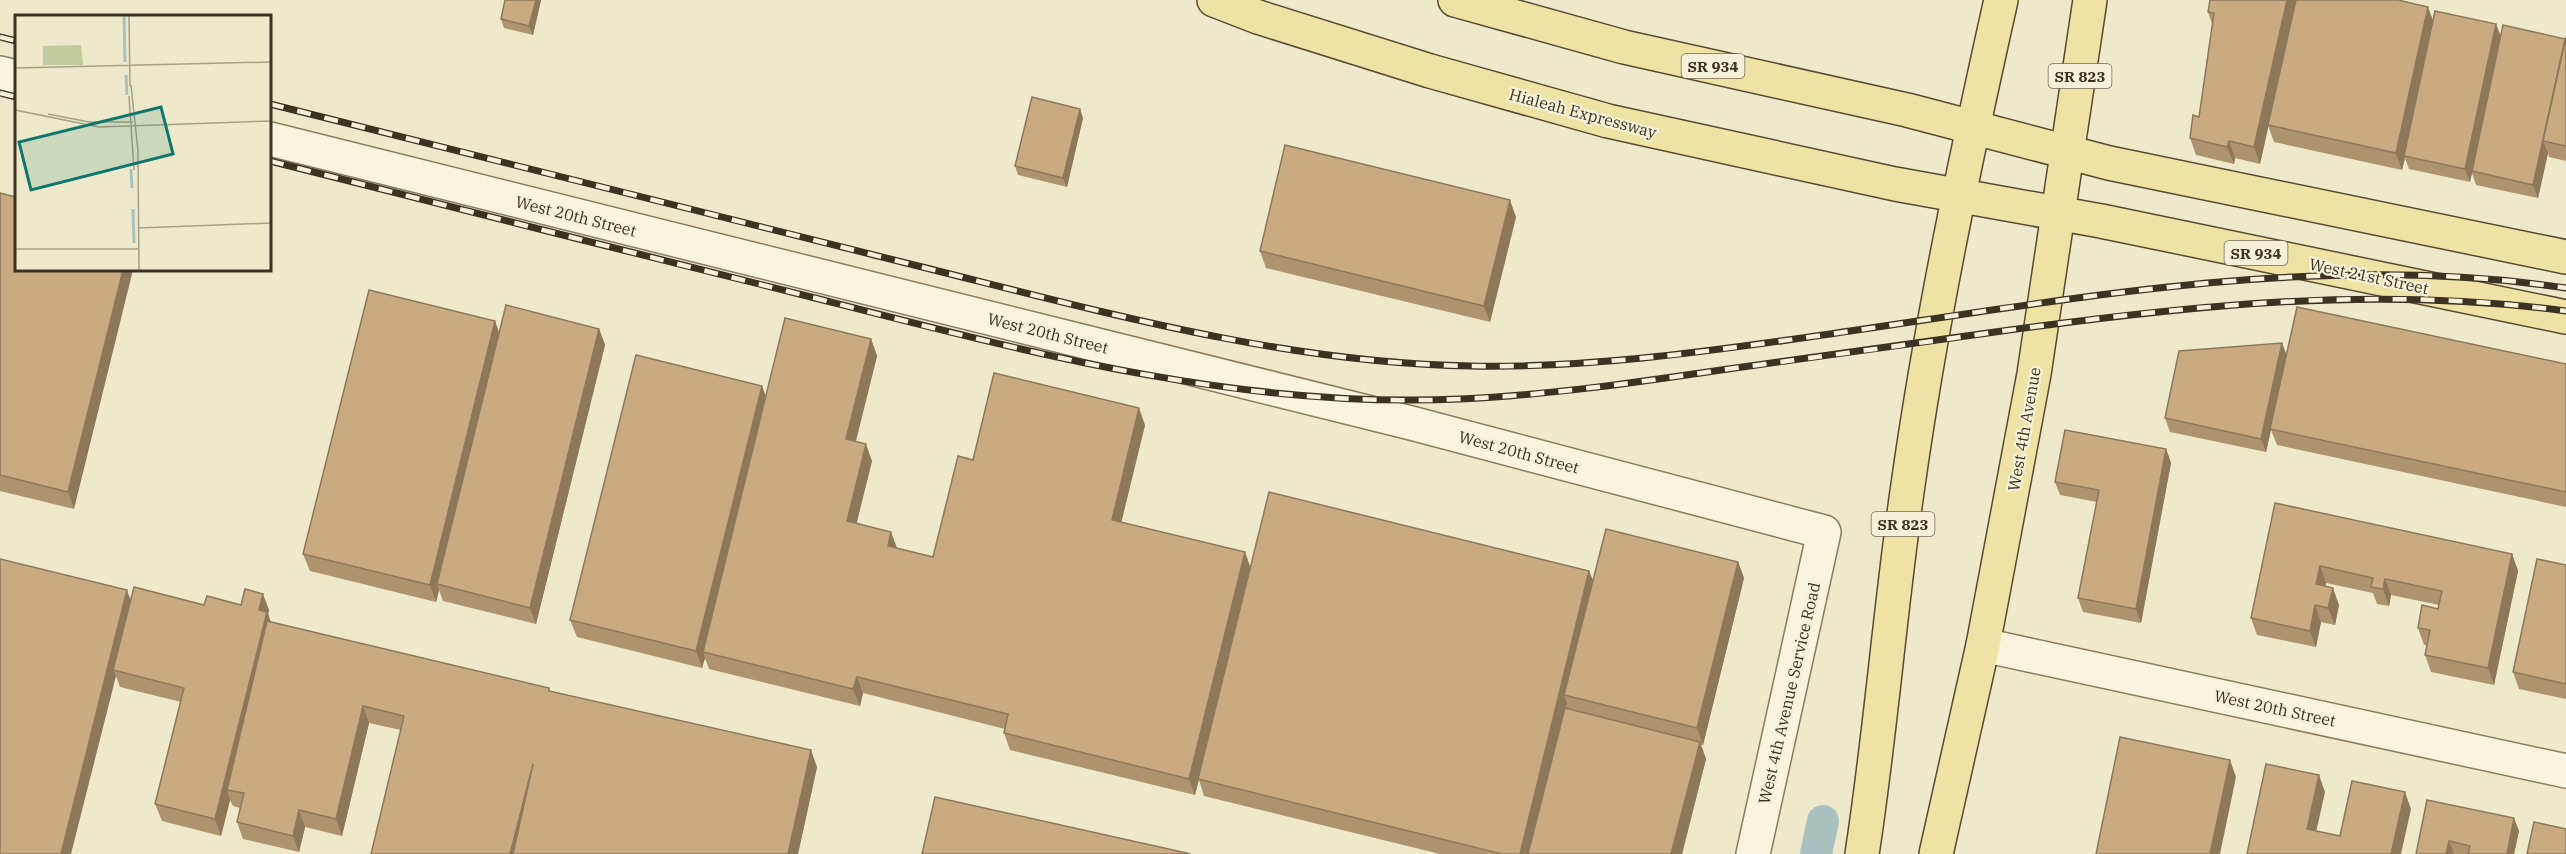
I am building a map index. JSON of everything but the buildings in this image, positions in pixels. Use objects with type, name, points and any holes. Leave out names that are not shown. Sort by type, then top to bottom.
[{"type":"main road","name":"Hialeah Expressway","points":[[1214,0],[1258,17],[1430,71],[1608,121],[1720,147],[1959,196]]},
{"type":"main road","name":"SR 934","points":[[1455,0],[1624,47],[1907,110],[2120,166],[2566,256]]},
{"type":"main road","name":"SR 823","points":[[1862,854],[1908,486],[1941,282],[2001,0]]},
{"type":"main road","name":"West 4th Avenue","points":[[1936,854],[1983,645],[2034,374],[2060,213],[2090,0]]},
{"type":"main road","name":"West 21st Street","points":[[1959,196],[2060,213],[2566,317]]},
{"type":"street","points":[[0,73],[15,77]]},
{"type":"street","name":"West 20th Street","points":[[272,140],[1411,423],[1824,532]]},
{"type":"street","name":"West 4th Avenue Service Road","points":[[1753,854],[1824,532]]},
{"type":"street","name":"West 20th Street","points":[[1983,645],[2566,771]]},
{"type":"waterway","points":[[1816,854],[1823,821]]},
{"type":"railway","points":[[0,37],[15,41]]},
{"type":"railway","points":[[0,93],[15,97]]},
{"type":"railway","points":[[272,104],[1123,317],[1261,345],[1401,363],[1471,366],[1556,365],[1683,354],[2091,296],[2186,285],[2281,278],[2376,275],[2471,278],[2566,288]]},
{"type":"railway","points":[[272,162],[974,338],[1134,372],[1215,386],[1296,395],[1378,400],[1460,399],[1561,391],[2137,314],[2280,302],[2351,299],[2422,300],[2494,303],[2566,311]]}]
